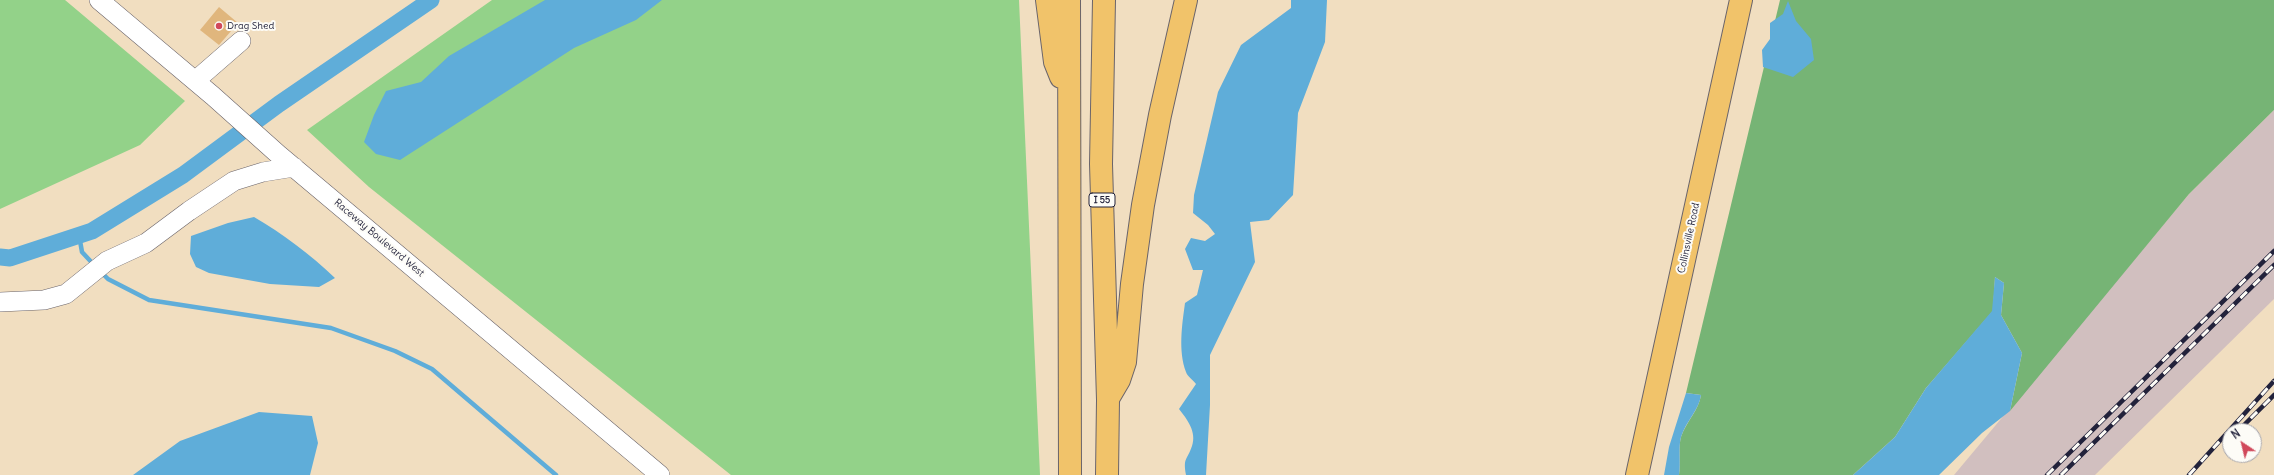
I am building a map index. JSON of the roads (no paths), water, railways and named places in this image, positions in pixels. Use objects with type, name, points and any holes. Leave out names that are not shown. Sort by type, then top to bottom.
[{"type":"main road","points":[[1047,0],[1055,62],[1069,103]]},
{"type":"main road","points":[[1069,0],[1070,475]]},
{"type":"main road","name":"I 55","points":[[1104,0],[1101,164],[1108,400],[1107,475]]},
{"type":"main road","points":[[1108,400],[1119,380],[1125,362],[1132,284],[1143,205],[1160,115],[1186,0]]},
{"type":"main road","name":"Collinsville Road","points":[[1637,475],[1741,0]]},
{"type":"street","name":"Raceway Boulevard West","points":[[99,0],[213,96],[294,167],[660,475]]},
{"type":"street","points":[[195,81],[241,41]]},
{"type":"street","points":[[0,302],[44,300],[66,294],[92,275],[107,261],[146,243],[189,211],[234,181],[264,172],[294,167]]},
{"type":"water","points":[[545,0],[662,0],[636,20],[574,48],[400,160],[376,154],[364,142],[374,115],[386,91],[421,82],[449,56]]},
{"type":"water","points":[[1291,0],[1327,0],[1325,42],[1298,113],[1293,195],[1269,220],[1250,222],[1255,262],[1210,355],[1210,405],[1206,475],[1186,475],[1185,462],[1192,446],[1193,436],[1188,421],[1179,409],[1196,384],[1187,374],[1184,364],[1181,347],[1182,329],[1185,303],[1197,295],[1203,270],[1193,270],[1185,249],[1191,238],[1205,241],[1215,234],[1208,225],[1193,213],[1194,195],[1218,92],[1241,45],[1291,8]]},
{"type":"water","points":[[1788,1],[1796,21],[1811,39],[1814,60],[1793,77],[1763,67],[1762,50],[1770,39],[1770,23],[1783,14]]},
{"type":"water","points":[[254,217],[296,245],[335,278],[319,287],[270,284],[209,273],[196,267],[190,254],[191,236],[228,223]]},
{"type":"water","points":[[1995,277],[2004,283],[2001,315],[2022,353],[2010,411],[1982,433],[1939,475],[1853,475],[1895,437],[1926,388],[1992,311]]},
{"type":"water","points":[[1686,393],[1701,395],[1700,400],[1681,437],[1679,475],[1664,475],[1669,447]]},
{"type":"water","points":[[259,412],[312,416],[318,443],[310,475],[133,475],[180,441]]},
{"type":"waterway","points":[[0,257],[10,258],[92,231],[183,175],[279,104],[431,0]]},
{"type":"waterway","points":[[79,235],[82,252],[95,266]]},
{"type":"waterway","points":[[100,271],[108,279],[149,300],[331,328],[395,351],[432,369],[556,475]]},
{"type":"railway","points":[[2047,475],[2274,251]]},
{"type":"railway","points":[[2061,475],[2274,265]]},
{"type":"railway","points":[[2189,475],[2274,381]]},
{"type":"railway","points":[[2246,423],[2274,395]]},
{"type":"place","name":"Drag Shed","points":[[219,26]]}]
